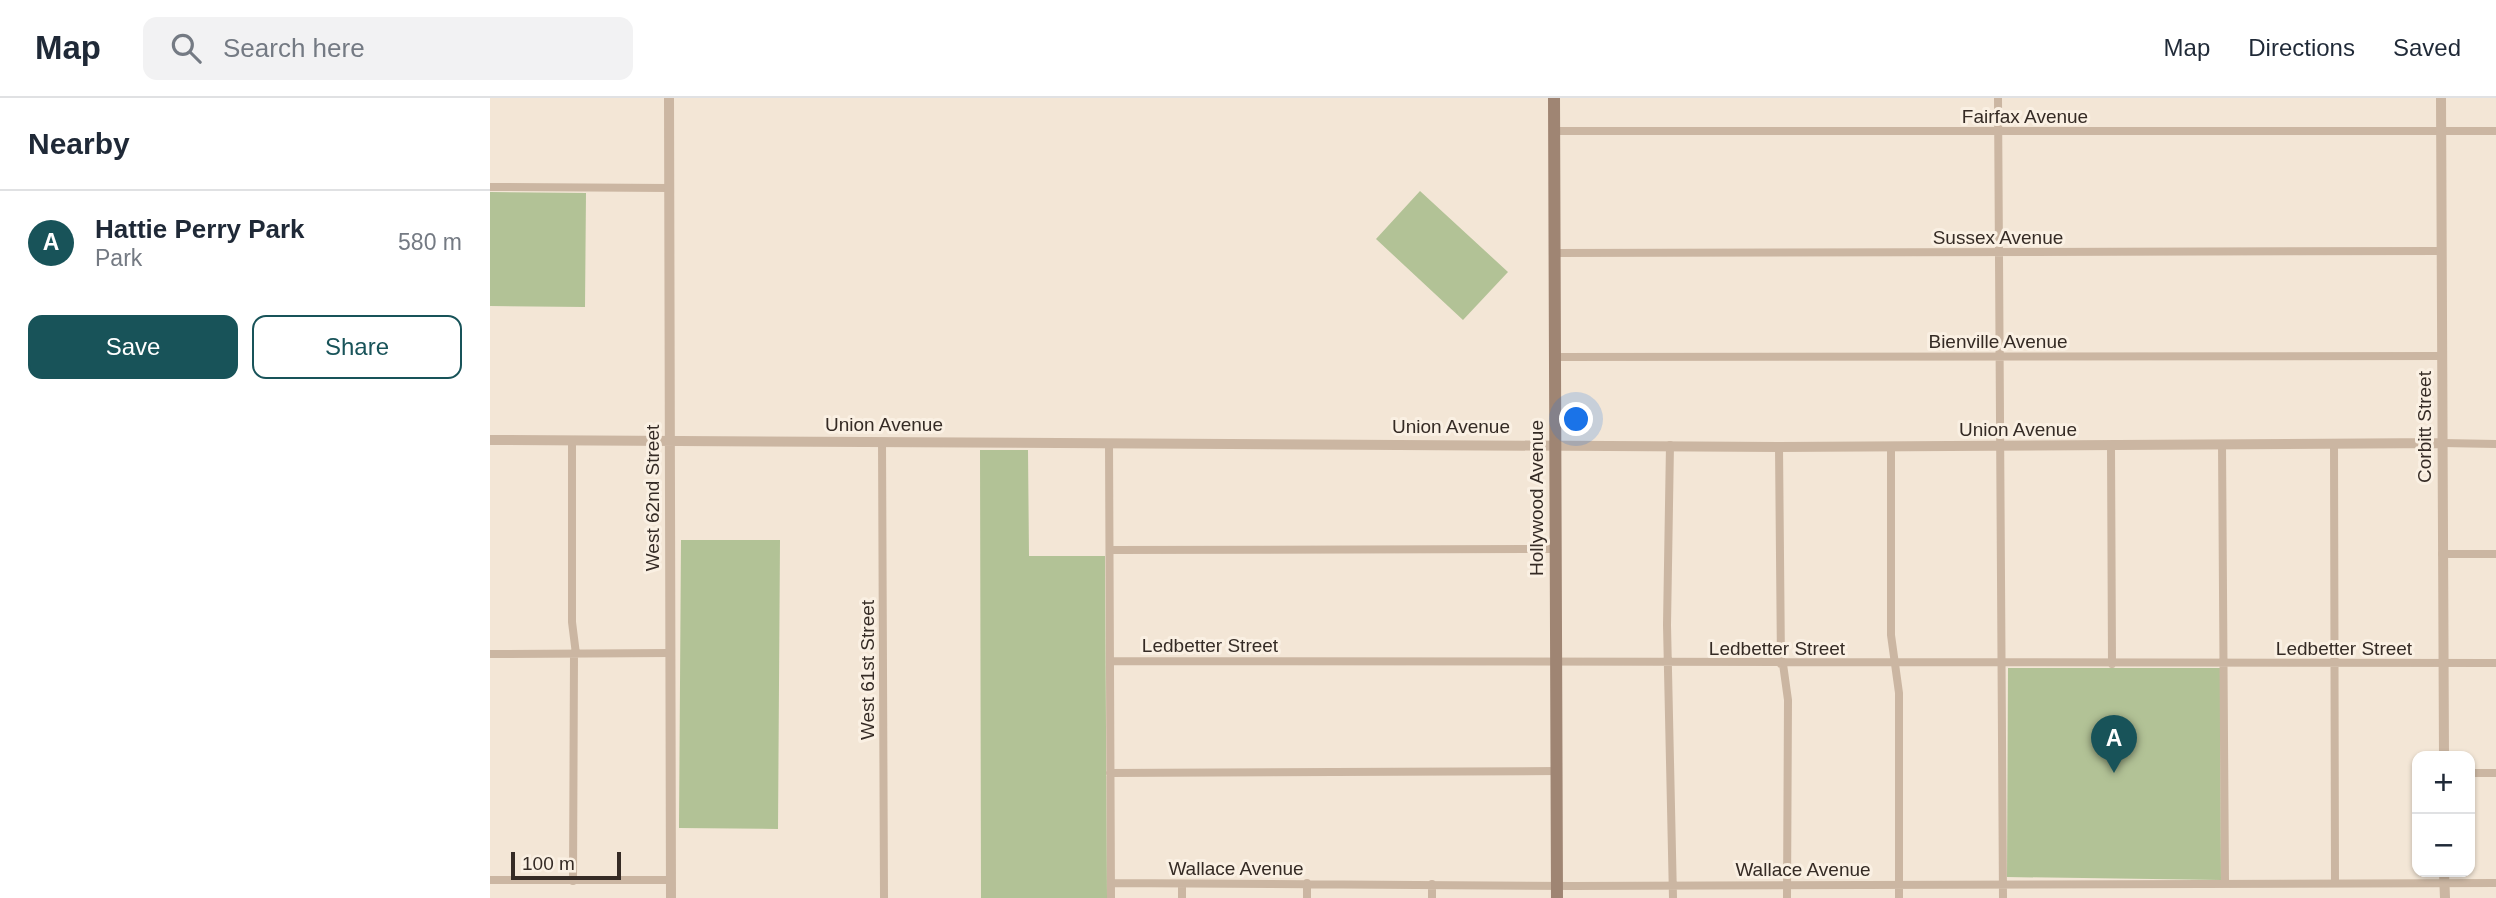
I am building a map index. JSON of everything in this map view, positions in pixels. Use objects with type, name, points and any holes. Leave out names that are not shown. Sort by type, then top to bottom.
[{"type":"main road","name":"Hollywood Avenue","points":[[1554,98],[1557,891]]},
{"type":"street","name":"West 62nd Street","points":[[668,98],[671,898]]},
{"type":"street","points":[[1998,98],[2003,898]]},
{"type":"street","name":"Corbitt Street","points":[[2441,98],[2444,751]]},
{"type":"street","name":"Fairfax Avenue","points":[[1554,131],[2496,131]]},
{"type":"street","points":[[490,187],[669,188]]},
{"type":"street","name":"Sussex Avenue","points":[[1555,253],[2441,251]]},
{"type":"street","name":"Bienville Avenue","points":[[1555,357],[2442,356]]},
{"type":"street","name":"Union Avenue","points":[[490,440],[1779,447],[2496,444]]},
{"type":"street","points":[[572,441],[572,622],[575,654],[573,881]]},
{"type":"street","name":"West 61st Street","points":[[882,442],[884,898]]},
{"type":"street","points":[[1109,443],[1111,898]]},
{"type":"street","points":[[2334,443],[2335,884]]},
{"type":"street","points":[[2222,444],[2225,884]]},
{"type":"street","points":[[1670,445],[1667,625],[1670,664],[1673,898]]},
{"type":"street","points":[[2111,446],[2112,664]]},
{"type":"street","points":[[1779,447],[1782,664],[1788,699],[1787,898]]},
{"type":"street","points":[[1891,447],[1891,635],[1899,693],[1899,898]]},
{"type":"street","points":[[1110,550],[1556,549]]},
{"type":"street","points":[[2442,554],[2496,554]]},
{"type":"street","points":[[490,654],[670,653]]},
{"type":"street","name":"Ledbetter Street","points":[[1110,661],[1556,660],[1670,664],[2496,663]]},
{"type":"street","points":[[1110,773],[1557,771]]},
{"type":"street","points":[[2475,773],[2496,773]]},
{"type":"street","points":[[2444,877],[2445,898]]},
{"type":"street","name":"Wallace Avenue","points":[[1111,883],[1432,884],[1557,891],[1673,886],[2335,884],[2444,877],[2496,883]]},
{"type":"street","points":[[490,880],[671,880]]},
{"type":"street","points":[[1307,883],[1307,898]]},
{"type":"street","points":[[1182,884],[1182,898]]},
{"type":"street","points":[[1432,884],[1432,898]]},
{"type":"green space","points":[[1420,191],[1508,272],[1463,320],[1376,239]]},
{"type":"green space","points":[[490,192],[586,193],[585,307],[490,306]]},
{"type":"green space","points":[[980,450],[1028,450],[1029,556],[1105,556],[1107,898],[981,898]]},
{"type":"green space","points":[[681,540],[780,540],[778,829],[679,828]]},
{"type":"green space","points":[[2008,668],[2220,668],[2221,880],[2007,877]]},
{"type":"place","name":"Hattie Perry Park","points":[[2114,773]]}]
